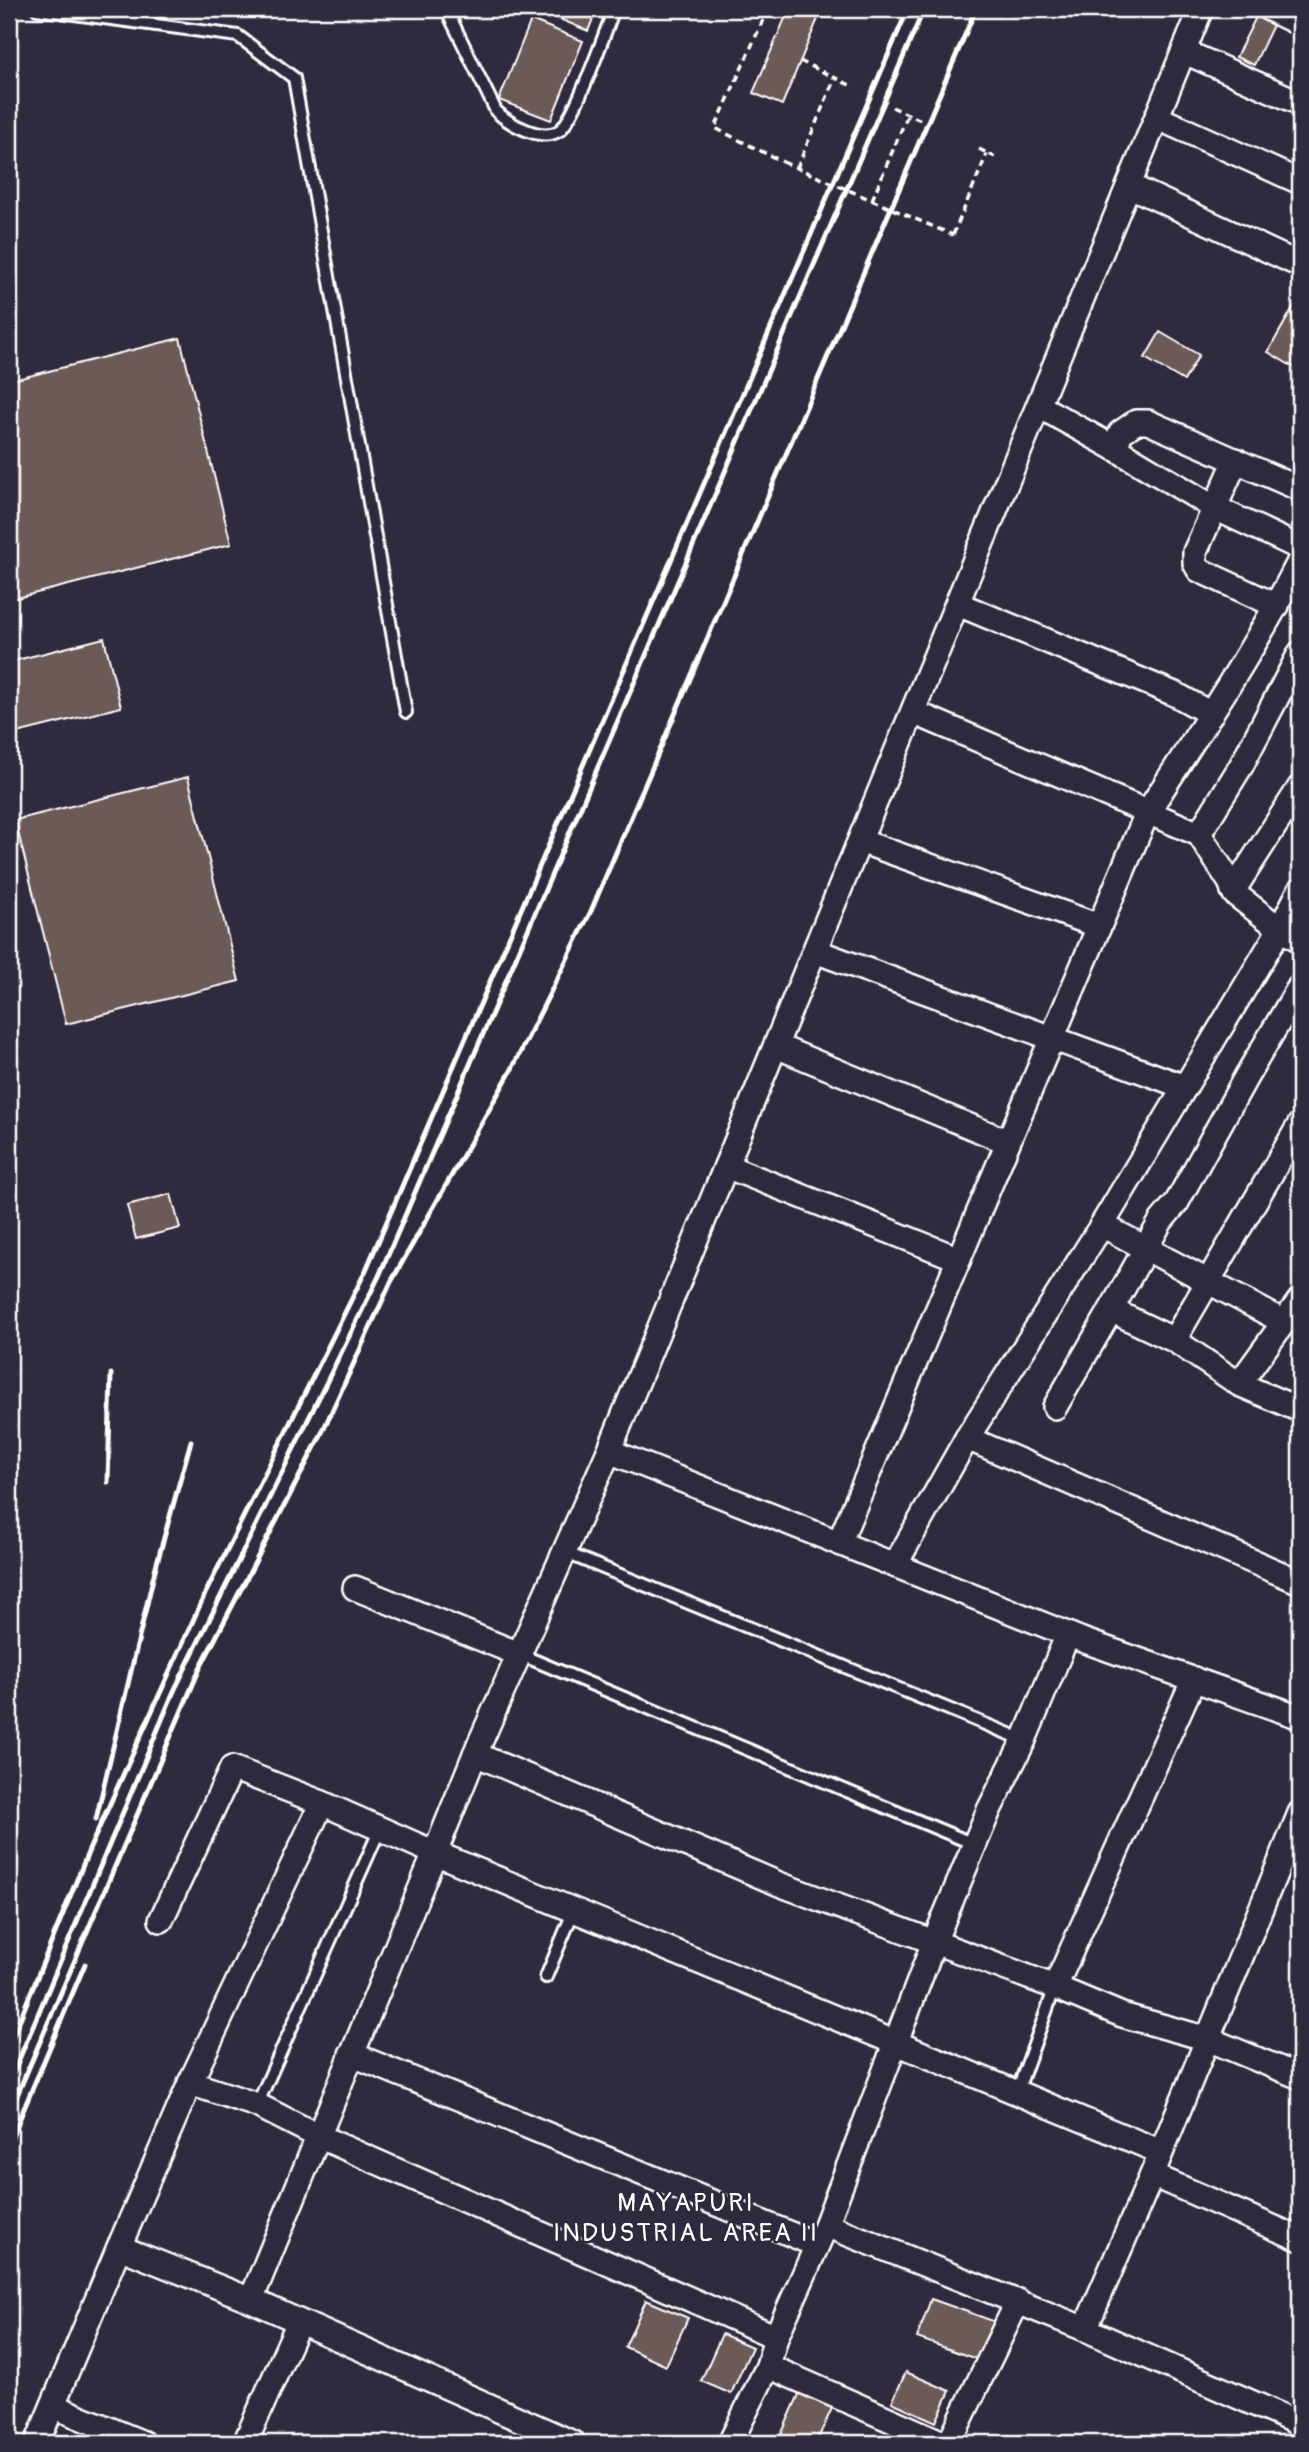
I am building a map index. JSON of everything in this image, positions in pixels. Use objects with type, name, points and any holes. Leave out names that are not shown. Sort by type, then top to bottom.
[{"type":"street","points":[[251,2300],[475,1754],[609,1451],[1201,9]]},
{"type":"street","points":[[1269,9],[1300,24]]},
{"type":"street","points":[[1185,52],[1300,103]]},
{"type":"street","points":[[1158,118],[1300,182]]},
{"type":"street","points":[[1130,186],[1300,265]]},
{"type":"street","points":[[1039,406],[1213,507],[1300,548]]},
{"type":"street","points":[[1116,449],[1120,433],[1136,422],[1148,422],[1300,489]]},
{"type":"street","points":[[1236,460],[1195,552],[1195,563],[1199,570],[1277,606]]},
{"type":"street","points":[[839,1543],[1146,813],[1277,606],[1300,560]]},
{"type":"street","points":[[958,604],[1177,695],[1211,714]]},
{"type":"street","points":[[1199,834],[1241,766],[1300,653]]},
{"type":"street","points":[[913,712],[1199,834],[1233,891],[1280,929],[1300,940]]},
{"type":"street","points":[[1233,891],[1300,787]]},
{"type":"street","points":[[860,841],[1099,926]]},
{"type":"street","points":[[895,1565],[967,1438],[1102,1225],[1280,929],[1300,890]]},
{"type":"street","points":[[815,951],[1185,1087]]},
{"type":"street","points":[[1055,1407],[1161,1221],[1177,1202],[1300,986]]},
{"type":"street","points":[[776,1046],[1008,1142]]},
{"type":"street","points":[[1174,1340],[1300,1124]]},
{"type":"street","points":[[726,1166],[959,1259]]},
{"type":"street","points":[[1102,1225],[1284,1322]]},
{"type":"street","points":[[1239,1384],[1300,1300]]},
{"type":"street","points":[[1111,1310],[1174,1340],[1239,1384],[1300,1410]]},
{"type":"street","points":[[967,1438],[1300,1582]]},
{"type":"street","points":[[609,1451],[1068,1634],[1300,1717]]},
{"type":"street","points":[[355,1588],[519,1654]]},
{"type":"street","points":[[730,2443],[768,2366],[776,2337],[821,2235],[934,1942],[989,1810],[1024,1740],[1068,1634]]},
{"type":"street","points":[[1055,1987],[1194,1679]]},
{"type":"street","points":[[475,1754],[779,1884],[1055,1987],[1122,2015],[1208,2039],[1300,2077]]},
{"type":"street","points":[[161,1920],[232,1768],[1161,2152]]},
{"type":"street","points":[[37,2443],[190,2083],[322,1803]]},
{"type":"street","points":[[1085,2329],[1152,2175],[1300,1813]]},
{"type":"street","points":[[351,2054],[821,2235],[1018,2301],[1300,2424]]},
{"type":"street","points":[[190,2083],[257,2105],[318,2136],[776,2337]]},
{"type":"street","points":[[1152,2175],[1300,2239]]},
{"type":"street","points":[[119,2247],[251,2300],[573,2443]]},
{"type":"street","points":[[949,2443],[1018,2301]]},
{"type":"street","points":[[245,2443],[299,2322]]},
{"type":"street","points":[[768,2366],[943,2443]]},
{"type":"street","points":[[53,2406],[144,2443]]},
{"type":"lane","points":[[37,9],[238,36],[294,78],[406,712]]},
{"type":"lane","points":[[446,9],[496,111],[508,122],[536,133],[551,134],[562,129],[576,104],[614,9]]},
{"type":"lane","points":[[564,1552],[1024,1740]]},
{"type":"lane","points":[[519,1654],[976,1845]]},
{"type":"lane","points":[[257,2105],[380,1829]]},
{"type":"lane","points":[[546,1977],[574,1910]]},
{"type":"lane","points":[[1017,2092],[1055,1987]]},
{"type":"path","points":[[768,9],[715,128],[797,168],[953,235],[987,154]]},
{"type":"path","points":[[800,61],[852,86]]},
{"type":"path","points":[[797,168],[835,78]]},
{"type":"path","points":[[892,107],[921,120]]},
{"type":"path","points":[[872,200],[908,114]]},
{"type":"path","points":[[979,149],[995,157]]},
{"type":"building","points":[[536,9],[597,9],[588,31]]},
{"type":"building","points":[[789,9],[822,9],[782,105],[753,93]]},
{"type":"building","points":[[1257,15],[1274,23],[1254,65],[1236,57]]},
{"type":"building","points":[[531,20],[583,41],[551,120],[499,100]]},
{"type":"building","points":[[9,261],[17,295],[9,297]]},
{"type":"building","points":[[1299,297],[1300,358],[1295,368],[1268,352]]},
{"type":"building","points":[[1160,332],[1199,355],[1184,381],[1145,358]]},
{"type":"building","points":[[180,338],[231,544],[9,600],[9,381]]},
{"type":"building","points":[[104,638],[121,707],[9,735],[9,662]]},
{"type":"building","points":[[188,777],[239,981],[66,1024],[15,820]]},
{"type":"building","points":[[171,1194],[180,1228],[136,1239],[127,1205]]},
{"type":"building","points":[[931,2299],[996,2322],[982,2361],[917,2338]]},
{"type":"building","points":[[646,2300],[688,2318],[666,2366],[625,2347]]},
{"type":"building","points":[[722,2334],[752,2347],[731,2394],[701,2381]]},
{"type":"building","points":[[906,2372],[950,2391],[936,2422],[892,2402]]},
{"type":"building","points":[[800,2392],[833,2406],[816,2443],[794,2443],[780,2437]]},
{"type":"railway","points":[[9,2046],[89,1850],[205,1594],[366,1270],[908,9]]},
{"type":"railway","points":[[9,2083],[174,1691],[379,1276],[924,9]]},
{"type":"railway","points":[[9,2114],[200,1668],[320,1437],[391,1282],[511,1071],[591,911],[976,9]]},
{"type":"railway","points":[[108,1482],[111,1374]]},
{"type":"railway","points":[[96,1819],[155,1570],[191,1441]]},
{"type":"railway","points":[[9,2144],[85,1964]]},
{"type":"district","name":"MAYAPURI INDUSTRIAL AREA II","points":[[686,2217]]}]
